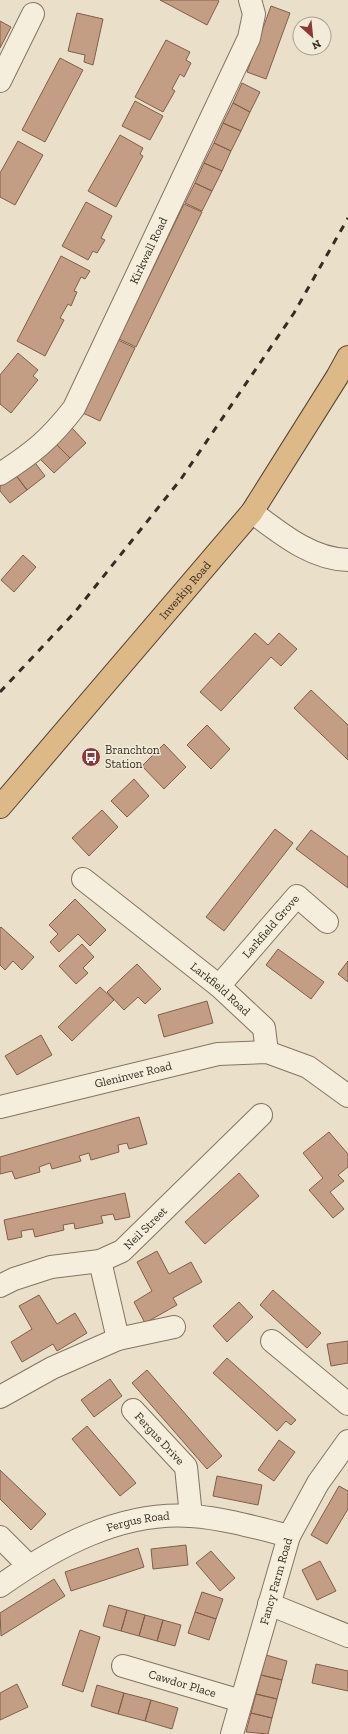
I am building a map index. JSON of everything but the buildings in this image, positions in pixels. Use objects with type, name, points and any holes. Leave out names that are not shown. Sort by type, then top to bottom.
[{"type":"highway","name":"Inverkip Road","points":[[0,807],[252,512],[348,357]]},
{"type":"street","name":"Kirkwall Road","points":[[0,474],[29,456],[55,432],[74,408],[249,38],[254,14],[250,0]]},
{"type":"street","points":[[0,81],[33,14]]},
{"type":"street","points":[[252,512],[295,544],[335,560],[348,560]]},
{"type":"street","name":"Larkfield Road","points":[[83,879],[219,986],[264,1028],[267,1052]]},
{"type":"street","name":"Larkfield Grove","points":[[219,986],[297,896],[327,922]]},
{"type":"street","points":[[267,1052],[308,1067],[348,1096]]},
{"type":"street","name":"Gleninver Road","points":[[0,1107],[218,1054],[267,1052]]},
{"type":"street","name":"Neil Street","points":[[0,1286],[14,1279],[51,1267],[100,1261],[122,1251],[261,1115]]},
{"type":"street","points":[[100,1261],[118,1339]]},
{"type":"street","points":[[0,1397],[52,1368],[118,1339],[174,1327]]},
{"type":"street","points":[[272,1341],[348,1404]]},
{"type":"street","name":"Fergus Drive","points":[[133,1410],[186,1467],[191,1516]]},
{"type":"street","name":"Fancy Farm Road","points":[[232,1734],[289,1536],[318,1483],[348,1441]]},
{"type":"street","name":"Fergus Road","points":[[0,1586],[29,1566],[95,1531],[143,1518],[191,1516],[289,1536]]},
{"type":"street","points":[[0,1537],[29,1566]]},
{"type":"street","points":[[269,1604],[348,1636]]},
{"type":"street","name":"Cawdor Place","points":[[123,1666],[241,1700]]},
{"type":"railway","points":[[0,692],[75,612],[181,479],[294,313],[348,218]]},
{"type":"place","name":"Branchton Station","points":[[91,757]]}]
